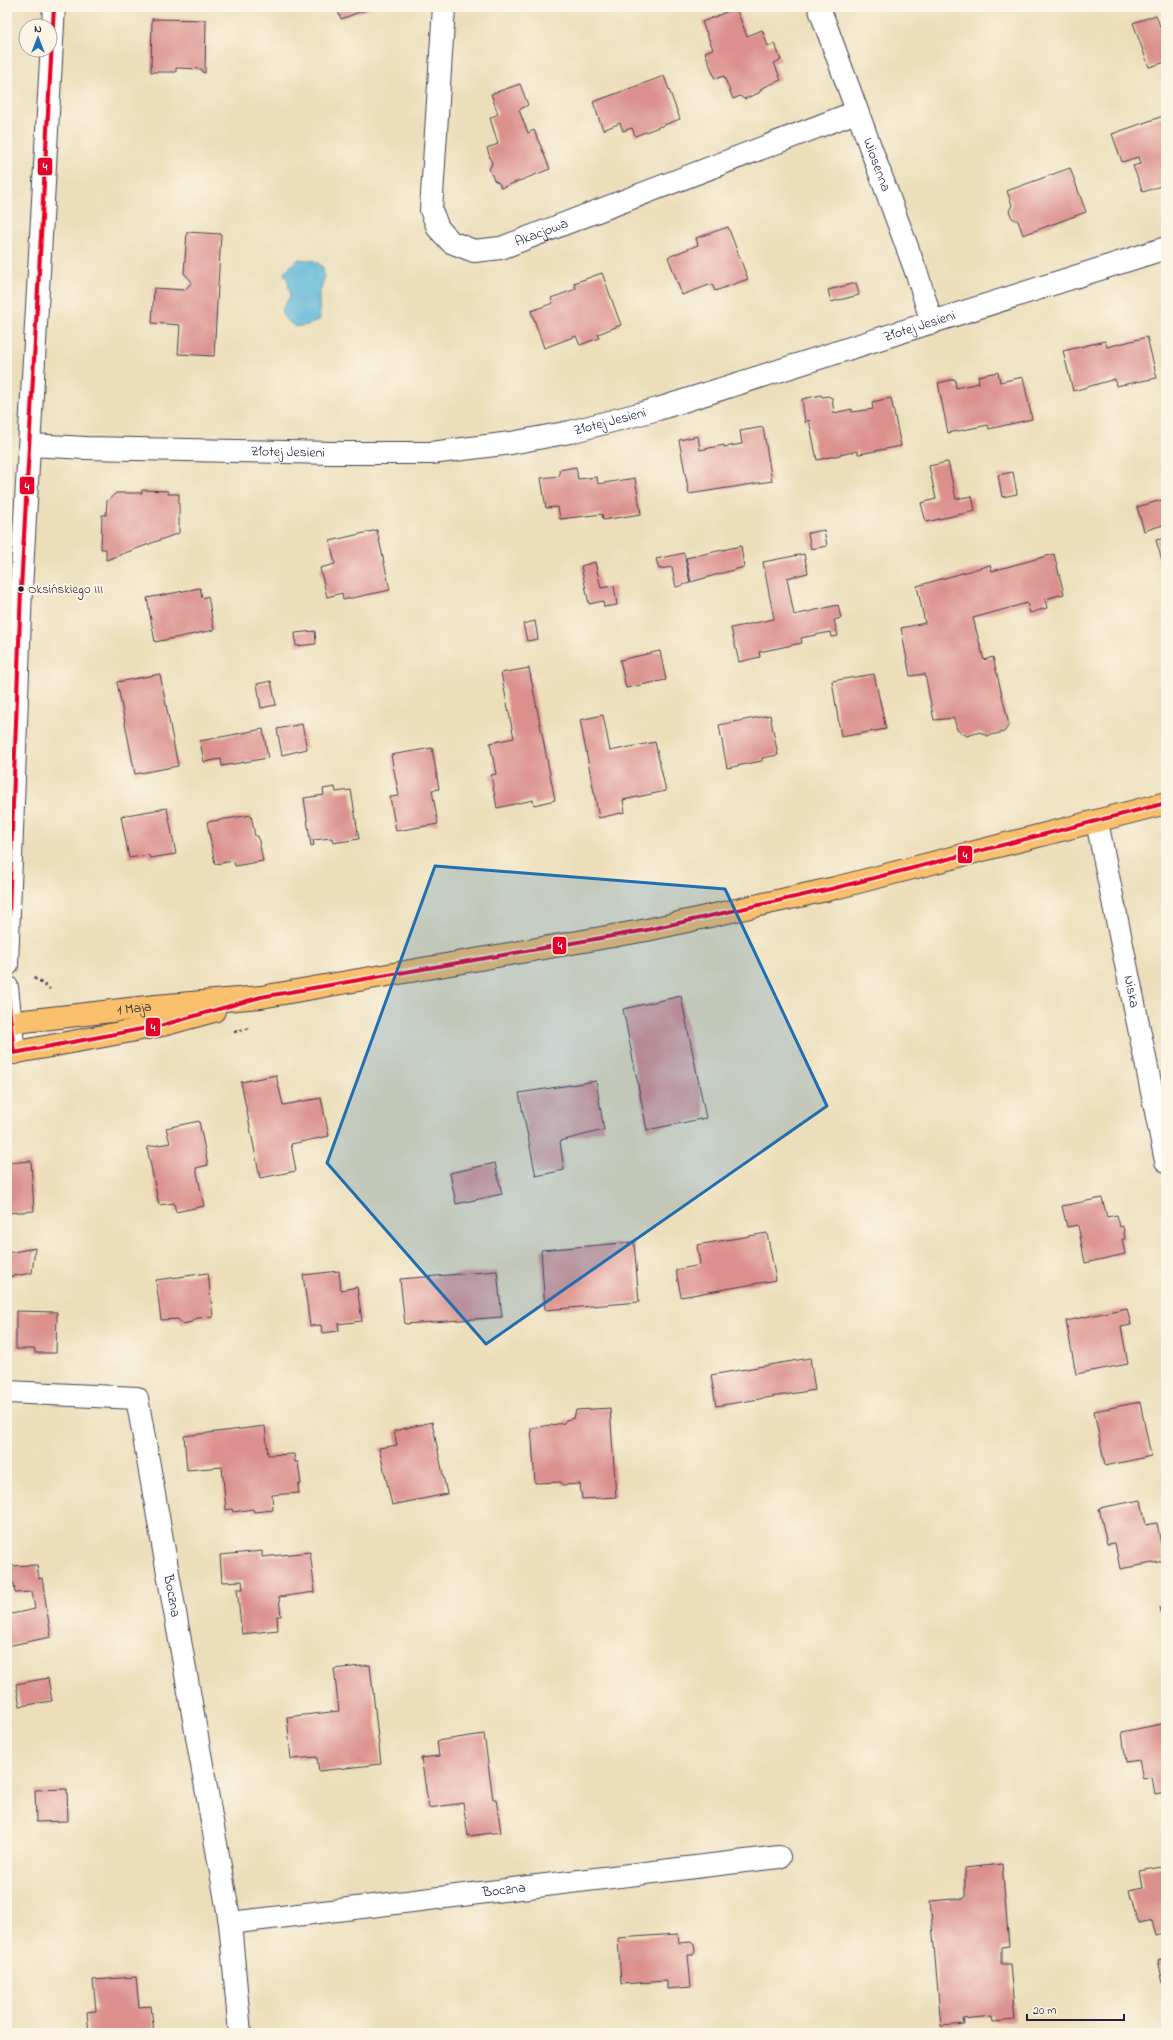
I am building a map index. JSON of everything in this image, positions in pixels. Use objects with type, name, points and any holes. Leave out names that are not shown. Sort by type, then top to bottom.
[{"type":"main road","name":"1 Maja","points":[[8,1023],[156,1006],[261,997],[647,930],[835,888],[1097,822],[1166,803]]},
{"type":"main road","name":"1 Maja","points":[[11,1054],[163,1025],[261,997]]},
{"type":"street","points":[[7,965],[21,597],[54,7]]},
{"type":"street","name":"Akacjowa","points":[[444,7],[431,210],[438,228],[451,242],[474,251],[501,248],[856,112]]},
{"type":"street","name":"Wiosenna","points":[[819,7],[856,112],[918,277],[932,323]]},
{"type":"street","name":"Złotej Jesieni","points":[[30,445],[86,448],[341,453],[431,453],[511,443],[570,432],[658,409],[1166,248]]},
{"type":"street","name":"Niska","points":[[1097,822],[1166,1161]]},
{"type":"street","points":[[7,987],[11,1054]]},
{"type":"street","name":"Boczna","points":[[7,1392],[137,1398],[230,1923],[240,2033]]},
{"type":"street","name":"Boczna","points":[[230,1923],[779,1857]]},
{"type":"path","points":[[28,978],[33,978],[55,992]]},
{"type":"highlighted area","points":[[435,866],[725,889],[827,1106],[486,1344],[327,1163]]},
{"type":"water","points":[[299,259],[315,261],[323,267],[324,279],[319,295],[320,319],[309,325],[295,327],[285,319],[281,311],[290,296],[288,281],[284,273]]},
{"type":"building","points":[[336,7],[373,7],[341,19]]},
{"type":"building","points":[[736,8],[747,36],[762,30],[768,46],[775,44],[781,60],[774,63],[781,80],[762,88],[759,93],[744,99],[740,96],[733,99],[724,76],[715,79],[705,52],[713,49],[702,22]]},
{"type":"building","points":[[1156,15],[1166,43],[1166,62],[1149,67],[1133,23]]},
{"type":"building","points":[[152,19],[206,20],[205,73],[202,72],[202,69],[176,68],[176,72],[151,72]]},
{"type":"building","points":[[664,76],[680,119],[635,136],[632,128],[623,131],[620,123],[603,130],[593,102]]},
{"type":"building","points":[[520,84],[528,105],[519,110],[528,133],[534,130],[550,169],[501,188],[499,183],[494,180],[489,169],[492,164],[487,148],[498,144],[490,118],[498,114],[491,94]]},
{"type":"building","points":[[1166,115],[1166,184],[1143,192],[1133,166],[1140,164],[1138,157],[1122,162],[1112,134]]},
{"type":"building","points":[[1070,168],[1086,212],[1023,235],[1018,221],[1012,218],[1009,211],[1012,205],[1007,191]]},
{"type":"building","points":[[728,227],[748,279],[715,291],[712,284],[682,295],[668,257],[698,245],[696,238]]},
{"type":"building","points":[[187,232],[221,234],[214,356],[178,354],[180,325],[152,323],[154,288],[185,290],[192,282],[184,273]]},
{"type":"building","points":[[602,273],[621,325],[598,334],[599,338],[580,345],[576,336],[544,348],[531,311],[553,303],[551,298],[576,289],[574,283]]},
{"type":"building","points":[[856,283],[859,295],[831,302],[828,290]]},
{"type":"building","points":[[1147,337],[1157,378],[1116,386],[1115,379],[1073,391],[1063,351],[1105,341],[1107,347]]},
{"type":"building","points":[[998,372],[1000,382],[1023,377],[1032,419],[989,429],[988,425],[948,433],[938,383],[955,379],[956,388],[979,383],[978,376]]},
{"type":"building","points":[[821,395],[822,397],[828,396],[832,398],[834,413],[852,409],[852,412],[873,409],[872,402],[891,398],[901,446],[860,454],[858,454],[858,451],[817,460],[809,420],[805,422],[802,399]]},
{"type":"building","points":[[763,427],[772,481],[689,494],[679,440],[698,436],[700,450],[724,445],[724,447],[742,444],[740,431]]},
{"type":"building","points":[[948,462],[956,499],[972,496],[975,511],[926,522],[921,503],[936,499],[929,466]]},
{"type":"building","points":[[576,467],[578,479],[597,477],[598,484],[635,478],[641,514],[603,520],[602,514],[560,519],[558,507],[546,508],[541,478],[560,476],[559,470]]},
{"type":"building","points":[[1013,472],[1017,494],[1002,497],[998,475]]},
{"type":"building","points":[[142,490],[168,491],[168,494],[179,494],[179,533],[106,560],[106,549],[101,549],[102,515],[106,515],[107,501],[116,493],[142,493]]},
{"type":"building","points":[[1166,499],[1166,524],[1144,531],[1137,507]]},
{"type":"building","points":[[377,530],[390,590],[343,600],[342,593],[327,597],[320,568],[335,564],[330,541]]},
{"type":"building","points":[[824,530],[827,546],[811,549],[808,533]]},
{"type":"building","points":[[1166,538],[1166,566],[1164,567],[1156,540]]},
{"type":"building","points":[[741,546],[744,567],[691,582],[686,558]]},
{"type":"building","points":[[684,553],[690,583],[676,587],[672,567],[659,569],[656,559]]},
{"type":"building","points":[[804,554],[808,573],[787,578],[794,615],[838,605],[841,618],[834,620],[838,636],[831,637],[830,632],[801,638],[802,643],[759,652],[760,657],[739,662],[731,628],[774,619],[763,562]]},
{"type":"building","points":[[1054,554],[1064,594],[1045,599],[1047,608],[1030,613],[1027,603],[973,618],[984,660],[993,657],[1009,725],[1004,732],[987,736],[980,732],[967,736],[957,730],[954,718],[934,720],[925,674],[910,676],[901,628],[925,623],[917,586],[990,565],[992,571]]},
{"type":"building","points":[[595,562],[601,588],[614,586],[617,605],[604,607],[603,601],[589,604],[581,566]]},
{"type":"building","points":[[200,588],[202,598],[208,596],[214,630],[155,642],[147,598]]},
{"type":"building","points":[[535,621],[538,639],[527,641],[523,624]]},
{"type":"building","points":[[315,631],[316,644],[296,646],[295,633]]},
{"type":"building","points":[[660,651],[666,680],[626,688],[620,660]]},
{"type":"building","points":[[529,668],[555,800],[534,805],[533,800],[497,808],[491,775],[496,774],[490,743],[514,738],[501,673]]},
{"type":"building","points":[[160,674],[178,766],[135,774],[117,682]]},
{"type":"building","points":[[874,674],[886,729],[841,737],[832,681]]},
{"type":"building","points":[[271,681],[276,705],[261,708],[257,684]]},
{"type":"building","points":[[603,715],[610,751],[655,742],[666,791],[623,800],[625,812],[599,818],[580,720]]},
{"type":"building","points":[[770,715],[778,755],[762,758],[762,761],[727,768],[719,725]]},
{"type":"building","points":[[302,724],[307,749],[282,755],[277,729]]},
{"type":"building","points":[[263,729],[268,758],[222,766],[221,759],[204,762],[200,741]]},
{"type":"building","points":[[432,748],[439,789],[432,790],[438,824],[396,831],[390,797],[399,796],[391,755]]},
{"type":"building","points":[[335,787],[336,792],[351,790],[359,839],[333,843],[332,838],[313,840],[314,845],[311,846],[304,798],[324,795],[323,789]]},
{"type":"building","points":[[167,808],[176,854],[150,858],[149,855],[129,858],[121,816]]},
{"type":"building","points":[[251,815],[255,836],[258,836],[263,861],[235,866],[234,861],[215,864],[207,822]]},
{"type":"building","points":[[681,996],[706,1118],[647,1130],[623,1009]]},
{"type":"building","points":[[276,1075],[283,1105],[321,1098],[329,1136],[291,1144],[296,1171],[260,1178],[241,1082]]},
{"type":"building","points":[[596,1081],[604,1130],[560,1141],[564,1170],[536,1176],[519,1093]]},
{"type":"building","points":[[199,1121],[208,1165],[196,1168],[204,1206],[176,1212],[174,1203],[159,1205],[147,1147],[170,1143],[166,1128]]},
{"type":"building","points":[[31,1161],[34,1211],[7,1213],[7,1163]]},
{"type":"building","points":[[495,1163],[502,1194],[456,1204],[450,1173]]},
{"type":"building","points":[[1102,1198],[1107,1217],[1117,1215],[1120,1227],[1123,1226],[1125,1239],[1122,1239],[1125,1254],[1085,1263],[1078,1225],[1067,1227],[1062,1206]]},
{"type":"building","points":[[767,1233],[776,1280],[681,1297],[676,1270],[700,1265],[697,1245]]},
{"type":"building","points":[[634,1242],[639,1302],[545,1310],[541,1250]]},
{"type":"building","points":[[35,1248],[32,1273],[7,1277],[7,1253]]},
{"type":"building","points":[[339,1271],[341,1290],[357,1287],[362,1321],[338,1324],[339,1331],[322,1333],[321,1325],[310,1326],[303,1275]]},
{"type":"building","points":[[497,1271],[502,1317],[405,1324],[400,1279]]},
{"type":"building","points":[[208,1273],[213,1317],[197,1318],[192,1322],[182,1324],[178,1319],[161,1320],[156,1280]]},
{"type":"building","points":[[1127,1308],[1131,1325],[1121,1327],[1128,1364],[1076,1374],[1066,1321]]},
{"type":"building","points":[[16,1311],[57,1312],[56,1353],[35,1353],[35,1349],[16,1349]]},
{"type":"building","points":[[810,1358],[815,1390],[716,1406],[711,1375]]},
{"type":"building","points":[[1140,1402],[1151,1456],[1105,1466],[1094,1411]]},
{"type":"building","points":[[610,1408],[616,1497],[582,1499],[580,1484],[563,1485],[561,1482],[535,1483],[531,1428],[564,1423],[566,1420],[574,1418],[576,1410]]},
{"type":"building","points":[[432,1422],[447,1494],[392,1505],[379,1448],[397,1445],[394,1431]]},
{"type":"building","points":[[265,1426],[268,1455],[294,1454],[295,1462],[298,1462],[301,1484],[298,1485],[299,1493],[272,1495],[273,1510],[254,1512],[253,1509],[233,1512],[232,1509],[226,1510],[222,1467],[187,1470],[184,1436]]},
{"type":"building","points":[[1141,1500],[1146,1525],[1157,1523],[1164,1561],[1120,1569],[1115,1543],[1107,1544],[1099,1508]]},
{"type":"building","points":[[262,1551],[262,1557],[310,1552],[315,1592],[279,1597],[281,1616],[277,1616],[278,1630],[242,1634],[237,1589],[243,1589],[242,1581],[222,1582],[220,1555]]},
{"type":"building","points":[[37,1565],[39,1579],[42,1578],[51,1637],[7,1646],[7,1615],[35,1609],[32,1592],[15,1593],[14,1583],[8,1583],[7,1566]]},
{"type":"building","points":[[1166,1606],[1166,1632],[1165,1632],[1160,1607]]},
{"type":"building","points":[[370,1665],[381,1764],[319,1771],[317,1757],[291,1759],[287,1717],[339,1711],[334,1669]]},
{"type":"building","points":[[48,1678],[52,1701],[20,1706],[16,1684]]},
{"type":"building","points":[[7,1711],[10,1720],[7,1721]]},
{"type":"building","points":[[1166,1723],[1166,1792],[1155,1794],[1152,1777],[1143,1779],[1139,1760],[1126,1762],[1122,1732]]},
{"type":"building","points":[[484,1734],[493,1799],[496,1799],[501,1832],[468,1836],[463,1803],[429,1808],[421,1758],[439,1756],[437,1741]]},
{"type":"building","points":[[67,1789],[68,1821],[36,1822],[35,1790]]},
{"type":"building","points":[[1002,1864],[1009,1946],[1001,1947],[1001,1964],[1010,1964],[1015,2020],[993,2022],[992,2016],[963,2019],[964,2024],[941,2026],[930,1901],[965,1898],[965,1868]]},
{"type":"building","points":[[1166,1866],[1166,1932],[1156,1935],[1152,1921],[1138,1924],[1129,1890],[1143,1887],[1140,1871]]},
{"type":"building","points":[[678,1934],[679,1943],[691,1942],[694,1945],[695,1951],[692,1955],[688,1955],[691,1987],[667,1989],[667,1981],[621,1984],[618,1938]]},
{"type":"building","points":[[1166,1958],[1166,1983],[1163,1983],[1158,1960]]},
{"type":"building","points":[[136,1977],[139,2007],[151,2006],[154,2033],[89,2033],[87,2012],[96,2011],[93,1980]]},
{"type":"transit line","name":"4","points":[[7,965],[21,589],[54,7]]},
{"type":"transit line","name":"4","points":[[7,987],[14,1053],[163,1025],[261,997],[647,930],[835,888],[1166,803]]},
{"type":"place","name":"Oksińskiego III","points":[[21,589]]}]
